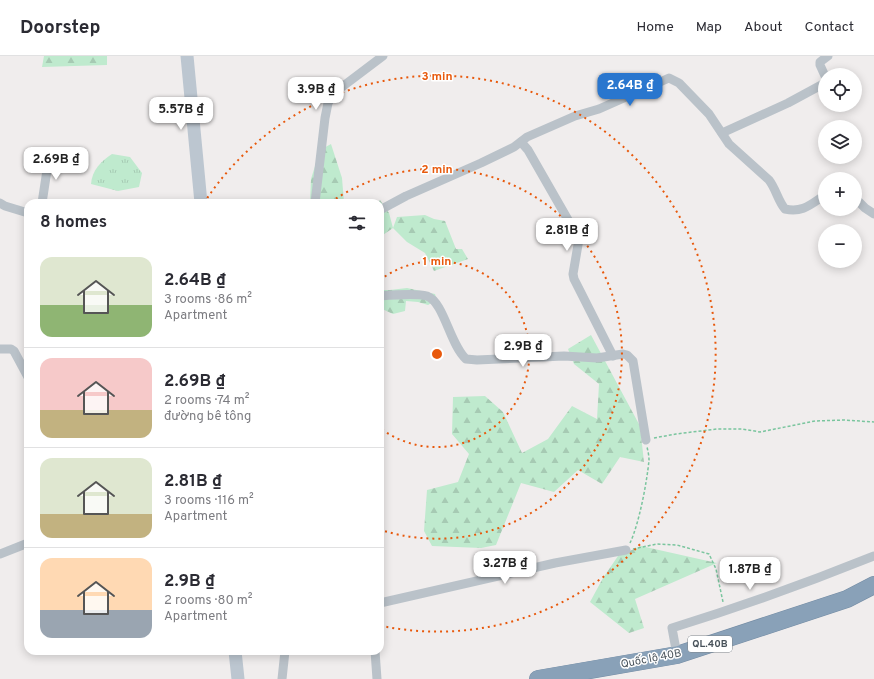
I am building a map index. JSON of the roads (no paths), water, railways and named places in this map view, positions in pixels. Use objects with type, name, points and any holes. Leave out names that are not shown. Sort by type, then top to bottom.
[{"type":"highway","name":"Quốc lộ 40B","points":[[538,679],[677,655],[847,599],[874,585]]},
{"type":"street","points":[[187,56],[201,199]]},
{"type":"street","points":[[315,199],[325,118],[330,98],[334,93],[382,56]]},
{"type":"street","points":[[821,68],[820,62],[828,56]]},
{"type":"street","points":[[384,208],[406,196],[481,163],[521,142],[527,137],[575,116],[599,109],[669,78],[679,82],[709,114],[729,144],[769,180],[785,209],[797,211],[818,200]]},
{"type":"street","points":[[722,133],[788,103],[818,86]]},
{"type":"street","points":[[521,142],[528,150],[579,239],[573,274],[574,279],[612,356]]},
{"type":"street","points":[[43,199],[49,156]]},
{"type":"street","points":[[0,203],[24,212]]},
{"type":"street","points":[[862,205],[874,214]]},
{"type":"street","points":[[384,296],[408,295],[426,296],[430,298],[438,307],[457,349],[466,359],[477,360],[564,356],[597,358],[627,355],[633,361],[646,440]]},
{"type":"street","points":[[0,349],[11,349],[14,351],[24,370]]},
{"type":"street","points":[[0,554],[24,545]]},
{"type":"street","points":[[384,602],[555,563],[626,550]]},
{"type":"street","points":[[677,655],[672,628],[726,611],[816,579],[874,556]]},
{"type":"street","points":[[235,655],[238,679]]},
{"type":"street","points":[[282,679],[285,655]]},
{"type":"street","points":[[374,655],[376,679]]}]
